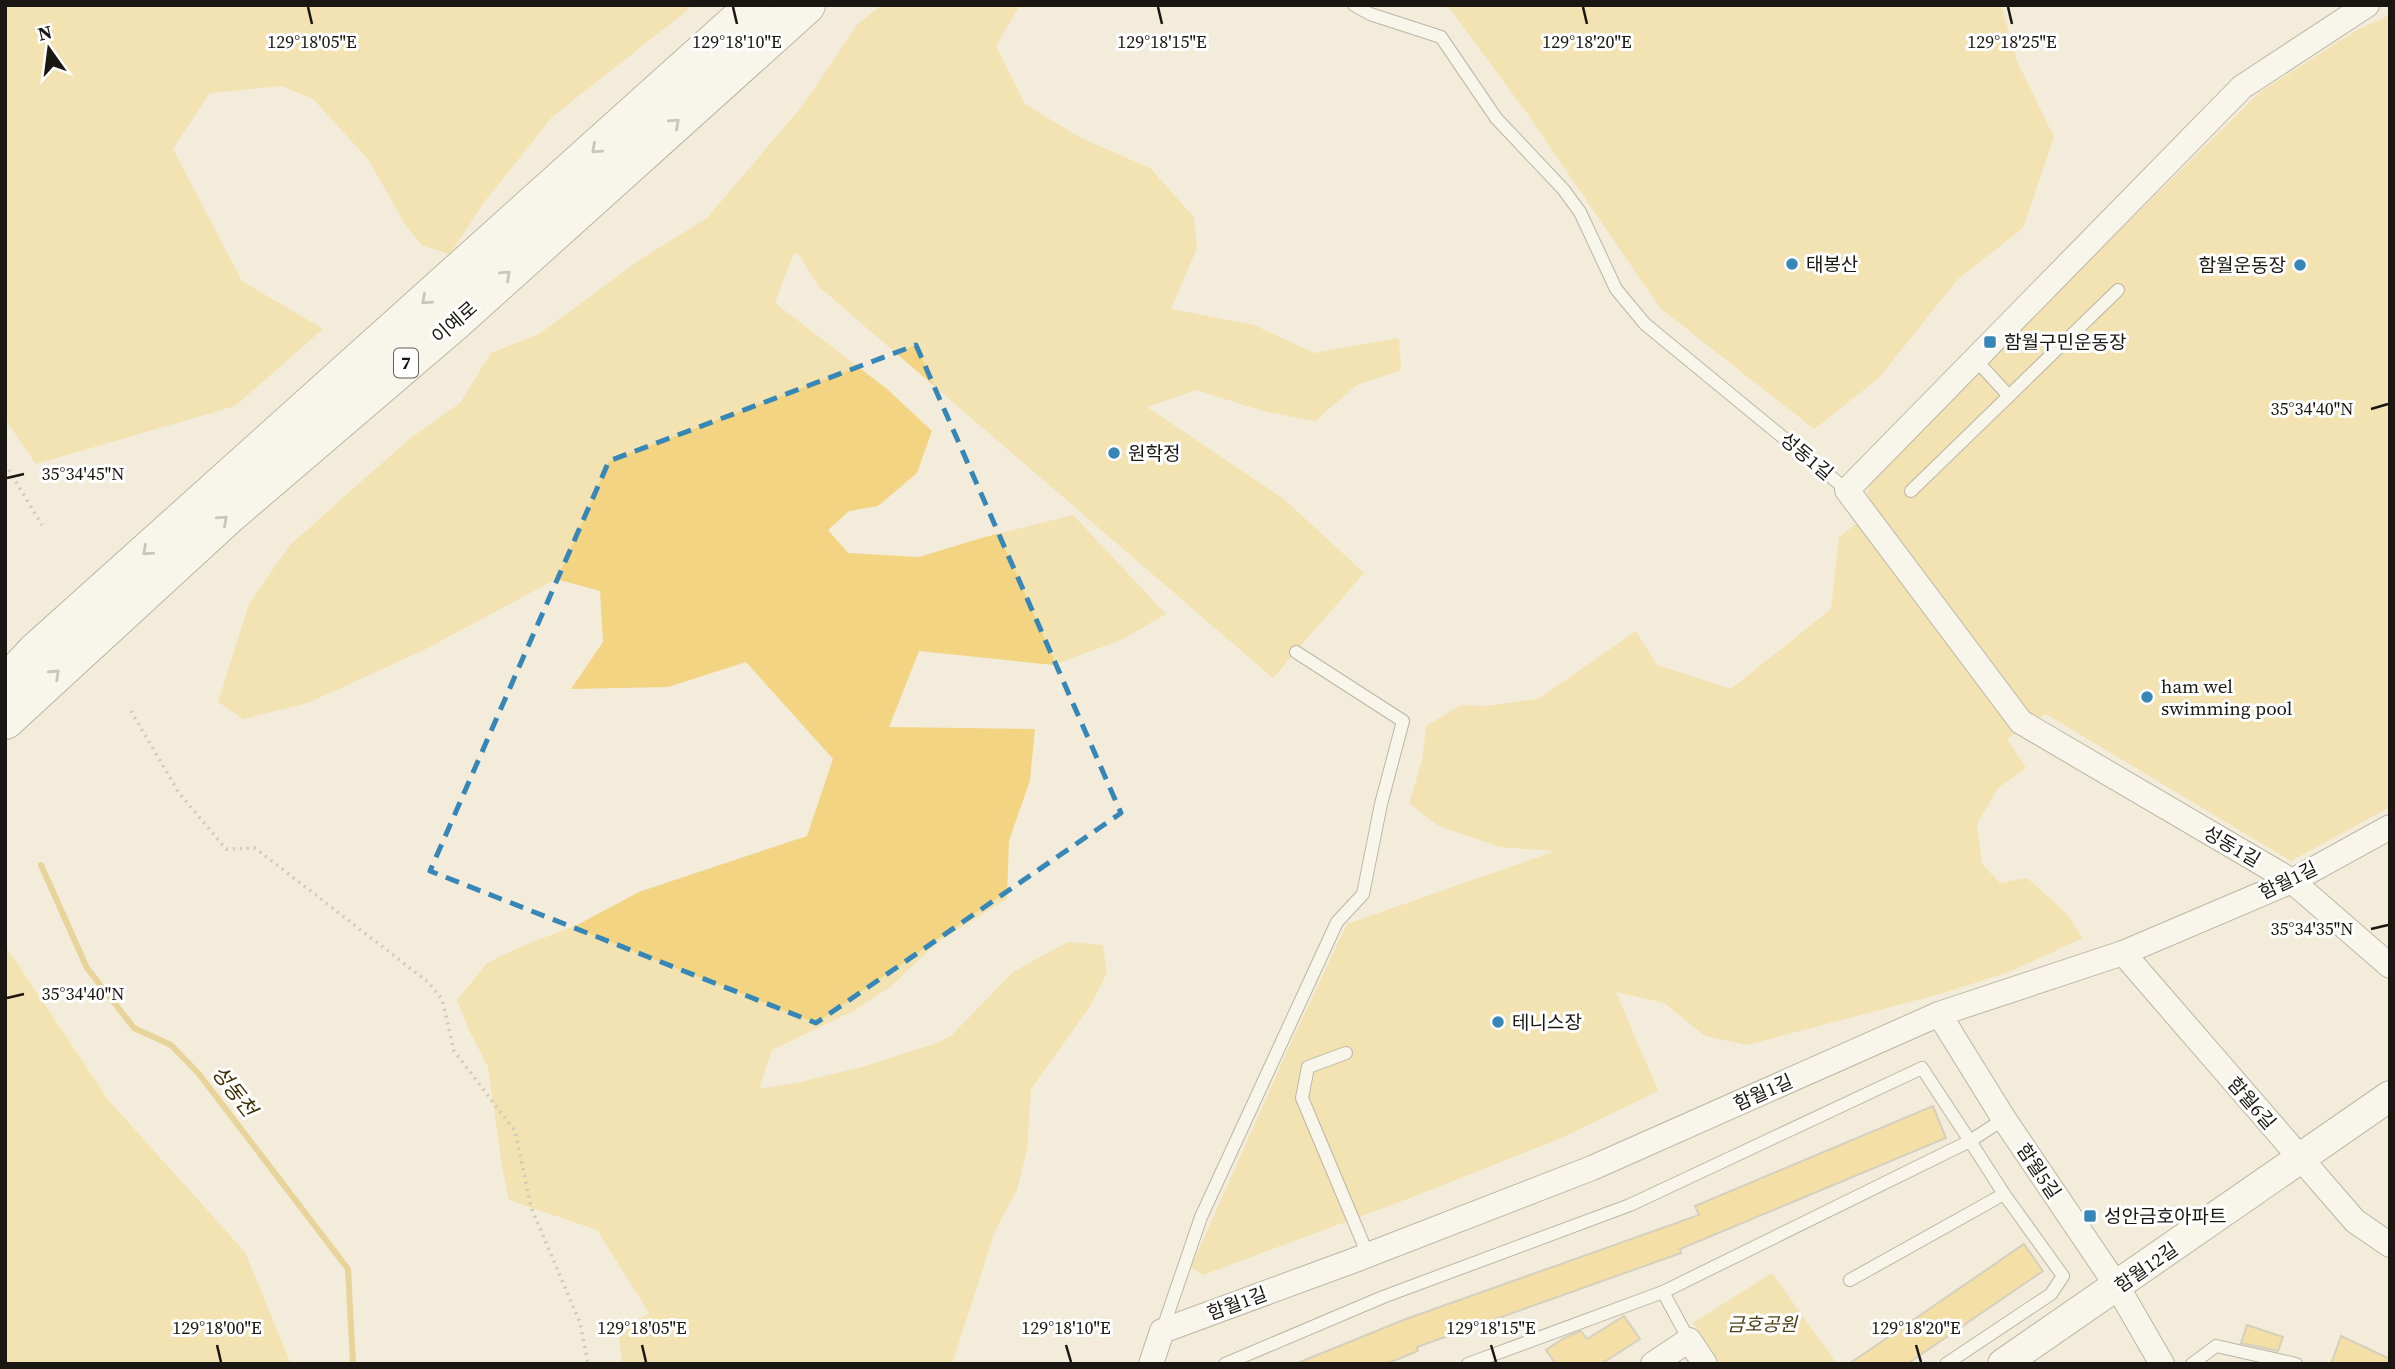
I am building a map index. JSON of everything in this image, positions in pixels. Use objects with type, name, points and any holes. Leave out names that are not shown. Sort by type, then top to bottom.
[{"type":"highway","name":"이예로","points":[[5,685],[36,652],[228,478],[756,5]]},
{"type":"highway","name":"이예로","points":[[5,720],[228,515],[456,320],[806,5]]},
{"type":"street","points":[[1846,490],[2242,87],[2368,5]]},
{"type":"street","name":"성동1길","points":[[1846,490],[2021,722],[2292,881],[2390,966]]},
{"type":"street","name":"함월1길","points":[[1162,1331],[1592,1168],[1939,1014],[2123,953],[2292,881],[2390,827]]},
{"type":"street","name":"함월6길","points":[[2123,953],[2355,1221],[2390,1245]]},
{"type":"street","name":"함월5길","points":[[1939,1014],[2004,1119],[2117,1286],[2162,1364]]},
{"type":"street","name":"함월12길","points":[[2003,1364],[2390,1096]]},
{"type":"street","points":[[1154,1362],[1162,1331]]},
{"type":"street","points":[[1653,1364],[1689,1340],[1705,1364]]},
{"type":"lane","name":"성동1길","points":[[1354,5],[1441,37],[1496,117],[1574,204],[1616,289],[1645,324],[1846,490]]},
{"type":"lane","points":[[1911,491],[2118,290]]},
{"type":"lane","points":[[1975,359],[2008,396]]},
{"type":"lane","points":[[1162,1331],[1201,1217],[1337,922],[1363,894],[1381,804],[1403,722],[1296,652]]},
{"type":"lane","points":[[1346,1053],[1308,1067],[1302,1098],[1368,1255]]},
{"type":"lane","points":[[1225,1364],[1382,1297],[1630,1205],[1922,1068],[2004,1194],[2063,1276],[2051,1294],[1946,1364]]},
{"type":"lane","points":[[1468,1364],[1662,1292],[1970,1140],[2004,1119]]},
{"type":"lane","points":[[1850,1280],[2004,1194]]},
{"type":"lane","points":[[1662,1292],[1689,1340]]},
{"type":"lane","points":[[2192,1364],[2216,1346],[2296,1364]]},
{"type":"path","points":[[5,464],[41,525]]},
{"type":"path","points":[[131,711],[178,793],[226,849],[255,848],[428,982],[442,999],[454,1051],[514,1131],[531,1207],[580,1323],[588,1364]]},
{"type":"highlighted area","points":[[916,345],[1121,813],[816,1023],[430,871],[609,461]]},
{"type":"green space","points":[[5,5],[694,5],[552,117],[485,201],[450,254],[423,246],[406,226],[368,159],[313,99],[281,86],[210,93],[173,149],[242,281],[323,329],[235,406],[36,464],[5,419]]},
{"type":"green space","points":[[881,5],[1020,5],[996,46],[1025,104],[1081,138],[1150,168],[1194,217],[1197,248],[1171,309],[1254,325],[1314,353],[1399,338],[1401,370],[1357,385],[1315,421],[1266,412],[1196,390],[1147,407],[1284,499],[1364,573],[1273,678],[818,286],[798,253],[793,255],[775,303],[887,389],[932,431],[917,473],[878,506],[849,511],[828,530],[848,553],[919,557],[1073,515],[1166,614],[1121,640],[1053,665],[919,651],[889,727],[1035,729],[1030,780],[1009,841],[1007,899],[938,942],[889,988],[853,1011],[772,1050],[759,1089],[862,1067],[937,1043],[952,1035],[1013,972],[1068,942],[1103,945],[1107,973],[1089,1008],[1031,1089],[1027,1150],[1017,1190],[995,1231],[952,1364],[622,1364],[619,1335],[649,1313],[597,1230],[509,1200],[488,1067],[457,1000],[487,963],[520,947],[577,925],[639,892],[807,836],[833,759],[746,662],[668,687],[571,689],[603,642],[600,591],[556,579],[428,648],[308,703],[243,719],[218,702],[249,604],[290,545],[408,440],[460,403],[491,353],[539,334],[641,259],[707,218],[803,105],[856,26]]},
{"type":"green space","points":[[1441,5],[2001,5],[2017,61],[2054,137],[2023,228],[1958,279],[1879,378],[1814,429],[1660,308],[1529,116],[1450,9]]},
{"type":"green space","points":[[2390,15],[2390,807],[2291,861],[2046,714],[2007,739],[2026,768],[1998,788],[1977,824],[1982,864],[2000,883],[2027,878],[2066,913],[2083,938],[2009,972],[1940,994],[1747,1045],[1705,1036],[1664,1003],[1616,992],[1658,1091],[1559,1139],[1410,1198],[1203,1275],[1191,1267],[1347,924],[1555,851],[1499,847],[1437,825],[1409,803],[1422,761],[1426,726],[1461,705],[1485,706],[1538,699],[1636,631],[1657,665],[1731,689],[1831,609],[1839,537],[1873,511],[1867,493],[1874,473],[2260,92],[2357,30]]},
{"type":"green space","points":[[5,945],[109,1101],[245,1252],[291,1364],[5,1364]]},
{"type":"green space","name":"금호공원","points":[[1772,1273],[1837,1364],[1721,1364],[1693,1323]]},
{"type":"building","points":[[1933,1106],[1946,1138],[1680,1249],[1681,1253],[1417,1347],[1418,1351],[1386,1364],[1295,1364],[1406,1319],[1699,1215],[1695,1206]]},
{"type":"building","points":[[2024,1244],[2043,1271],[1907,1364],[1849,1364]]},
{"type":"building","points":[[1624,1316],[1640,1339],[1601,1364],[1556,1364],[1546,1350],[1581,1331],[1587,1339]]},
{"type":"building","points":[[2247,1325],[2283,1337],[2278,1351],[2241,1343]]},
{"type":"building","points":[[2341,1336],[2390,1359],[2390,1364],[2331,1364]]},
{"type":"waterway","name":"성동천","points":[[41,865],[87,968],[134,1028],[171,1045],[199,1074],[348,1269],[353,1364]]},
{"type":"place","name":"태봉산","points":[[1792,264]]},
{"type":"place","name":"함월운동장","points":[[2300,265]]},
{"type":"place","name":"함월구민운동장","points":[[1990,342]]},
{"type":"place","name":"원학정","points":[[1114,453]]},
{"type":"place","name":"ham wel swimming pool","points":[[2147,697]]},
{"type":"place","name":"테니스장","points":[[1498,1022]]},
{"type":"place","name":"성안금호아파트","points":[[2090,1216]]}]
